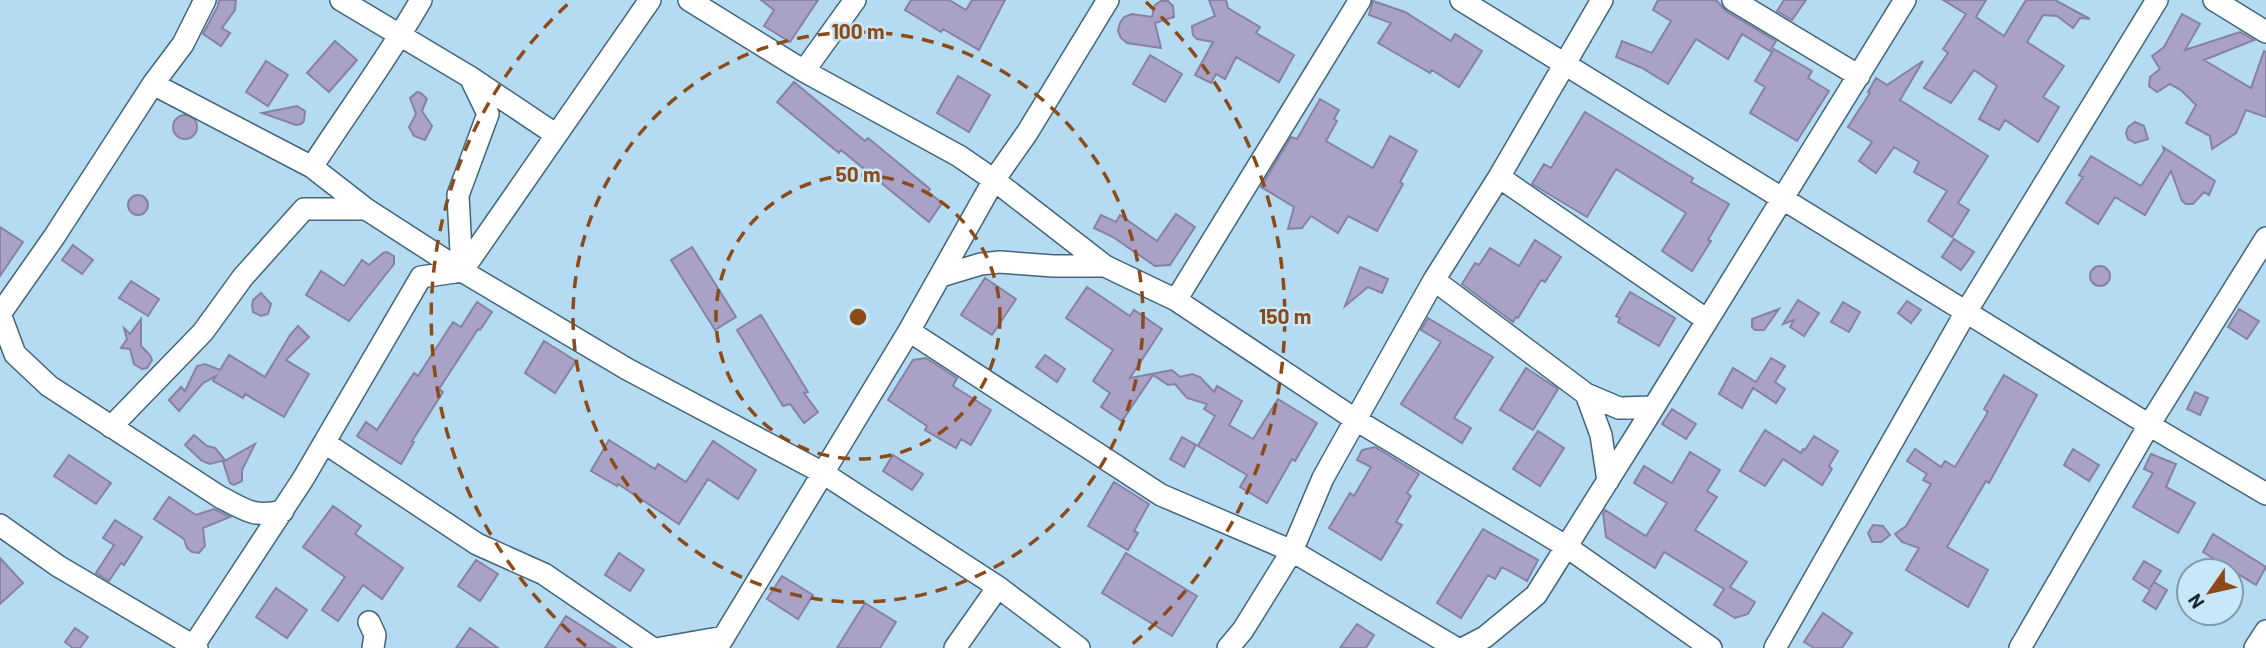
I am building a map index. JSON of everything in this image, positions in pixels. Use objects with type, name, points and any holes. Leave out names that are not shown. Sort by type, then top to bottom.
[{"type":"street","points":[[205,0],[183,44],[153,84],[54,237],[0,314],[7,354],[49,386],[220,497],[263,515],[283,511]]},
{"type":"street","points":[[341,0],[470,77],[555,134]]},
{"type":"street","points":[[312,167],[401,35],[421,0]]},
{"type":"street","points":[[0,525],[58,566],[194,647],[325,443],[421,277],[462,271],[650,0]]},
{"type":"street","points":[[689,0],[804,71],[947,150],[994,180],[1105,265],[1175,300],[1356,420],[1567,547],[1710,648]]},
{"type":"street","points":[[804,71],[844,19],[855,0]]},
{"type":"street","points":[[661,648],[720,642],[909,331],[994,180],[1027,133],[1108,0]]},
{"type":"street","points":[[1175,300],[1360,0]]},
{"type":"street","points":[[1461,0],[2149,425],[2266,494]]},
{"type":"street","points":[[1228,648],[1243,630],[1292,551],[1322,478],[1434,280],[1499,177],[1602,0]]},
{"type":"street","points":[[1733,0],[1859,76]]},
{"type":"street","points":[[1464,648],[1485,636],[1536,595],[1905,0]]},
{"type":"street","points":[[1775,648],[1966,312],[2157,0]]},
{"type":"street","points":[[2214,0],[2266,32]]},
{"type":"street","points":[[462,271],[458,195],[488,114],[470,77]]},
{"type":"street","points":[[153,84],[312,167],[366,209],[462,271],[627,369],[823,473],[998,587],[1079,648]]},
{"type":"street","points":[[1499,177],[1707,320]]},
{"type":"street","points":[[111,427],[203,332],[243,277],[304,209],[366,209]]},
{"type":"street","points":[[2020,648],[2149,425],[2266,238]]},
{"type":"street","points":[[941,276],[981,264],[1000,262],[1053,266],[1105,265]]},
{"type":"street","points":[[1434,280],[1586,394],[1619,408],[1654,407]]},
{"type":"street","points":[[909,331],[1161,495],[1292,551],[1456,648]]},
{"type":"street","points":[[1586,394],[1597,418],[1608,481]]},
{"type":"street","points":[[325,443],[477,544],[544,574],[652,648]]},
{"type":"street","points":[[955,648],[998,587]]},
{"type":"street","points":[[369,622],[375,635],[373,648]]},
{"type":"street","points":[[2255,648],[2266,631]]},
{"type":"building","points":[[219,0],[236,0],[235,10],[222,28],[230,33],[221,46],[203,34]]},
{"type":"building","points":[[761,0],[818,0],[790,42],[764,26],[774,10]]},
{"type":"building","points":[[911,0],[949,0],[966,10],[972,0],[1005,0],[979,50],[943,29],[941,32],[905,10]]},
{"type":"building","points":[[1209,0],[1226,0],[1228,8],[1260,27],[1256,33],[1294,55],[1279,82],[1236,57],[1225,79],[1216,74],[1211,83],[1195,75],[1213,42],[1197,39],[1193,35],[1192,26],[1215,16]]},
{"type":"building","points":[[1658,0],[1716,0],[1726,11],[1776,41],[1770,51],[1742,34],[1728,59],[1696,39],[1668,84],[1642,68],[1616,57],[1622,41],[1652,53],[1671,21],[1653,10]]},
{"type":"building","points":[[1784,0],[1806,0],[1792,20],[1777,11]]},
{"type":"building","points":[[1943,0],[1986,0],[1976,17],[2004,36],[2026,0],[2055,0],[2090,19],[2080,18],[2073,28],[2057,16],[2043,15],[2027,42],[2064,66],[2043,97],[2059,107],[2038,142],[2005,120],[1999,130],[1979,119],[1997,86],[1974,70],[1951,103],[1924,88],[1948,53],[1943,49],[1966,14]]},
{"type":"building","points":[[1168,1],[1173,6],[1174,17],[1155,23],[1161,48],[1127,43],[1121,38],[1118,31],[1124,17],[1132,14],[1152,17],[1155,5]]},
{"type":"building","points":[[1373,1],[1405,12],[1451,41],[1455,34],[1482,51],[1459,87],[1378,43],[1391,23],[1369,15]]},
{"type":"building","points":[[2182,14],[2200,24],[2185,50],[2240,32],[2254,40],[2204,60],[2251,88],[2264,51],[2266,52],[2266,117],[2246,110],[2236,133],[2212,149],[2210,136],[2186,123],[2196,105],[2181,90],[2170,84],[2157,92],[2149,86],[2150,77],[2160,69],[2152,56],[2164,47]]},
{"type":"building","points":[[335,41],[357,60],[329,92],[307,73]]},
{"type":"building","points":[[1774,49],[1812,71],[1808,78],[1829,91],[1797,141],[1750,113],[1765,87],[1755,81]]},
{"type":"building","points":[[1150,55],[1182,74],[1165,102],[1133,84]]},
{"type":"building","points":[[266,61],[288,75],[268,106],[246,92]]},
{"type":"building","points":[[1923,61],[1900,100],[1988,156],[1958,203],[1969,210],[1952,237],[1928,221],[1947,191],[1914,172],[1919,162],[1894,147],[1876,173],[1859,161],[1872,142],[1848,127],[1870,93],[1868,92],[1876,78],[1887,85]]},
{"type":"building","points":[[958,76],[990,95],[969,132],[937,113]]},
{"type":"building","points":[[794,82],[865,141],[868,138],[930,189],[928,192],[942,203],[929,222],[777,102]]},
{"type":"building","points":[[417,92],[427,99],[422,111],[432,126],[425,140],[414,136],[409,127],[416,114],[410,98]]},
{"type":"building","points":[[1320,99],[1339,110],[1334,119],[1337,121],[1326,141],[1373,168],[1390,136],[1417,151],[1400,182],[1403,184],[1377,231],[1348,216],[1338,233],[1311,216],[1302,228],[1288,229],[1294,207],[1261,187],[1291,137],[1297,139]]},
{"type":"building","points":[[297,106],[305,111],[301,124],[296,125],[262,113]]},
{"type":"building","points":[[1585,112],[1693,178],[1691,182],[1729,204],[1708,240],[1711,241],[1692,271],[1662,251],[1686,213],[1616,169],[1587,217],[1532,184],[1544,164],[1551,168]]},
{"type":"building","points":[[185,115],[196,122],[197,127],[190,138],[185,139],[174,132],[173,127],[180,116]]},
{"type":"building","points":[[2135,122],[2144,126],[2148,139],[2135,143],[2128,139],[2128,127]]},
{"type":"building","points":[[2163,147],[2215,181],[2209,195],[2204,192],[2193,204],[2186,204],[2182,201],[2171,171],[2145,215],[2115,197],[2098,224],[2066,203],[2083,177],[2079,175],[2091,156],[2141,186],[2164,151]]},
{"type":"building","points":[[138,195],[145,198],[148,205],[145,212],[138,215],[131,212],[128,205],[131,198]]},
{"type":"building","points":[[1176,214],[1195,227],[1170,265],[1155,266],[1113,237],[1094,228],[1101,215],[1116,222],[1120,215],[1157,241]]},
{"type":"building","points":[[0,227],[23,242],[0,276]]},
{"type":"building","points":[[1954,239],[1974,252],[1961,270],[1942,257]]},
{"type":"building","points":[[1535,240],[1561,257],[1545,282],[1541,280],[1513,322],[1462,284],[1475,263],[1479,265],[1490,248],[1519,266]]},
{"type":"building","points":[[73,245],[93,260],[82,274],[62,260]]},
{"type":"building","points":[[692,247],[736,317],[715,330],[671,260]]},
{"type":"building","points":[[387,252],[394,256],[394,264],[349,321],[306,295],[321,271],[344,286],[362,260],[369,265]]},
{"type":"building","points":[[2100,266],[2107,269],[2110,276],[2107,283],[2100,286],[2093,283],[2090,276],[2093,269]]},
{"type":"building","points":[[1360,267],[1388,279],[1382,293],[1368,287],[1345,306]]},
{"type":"building","points":[[985,278],[1016,299],[992,335],[961,315]]},
{"type":"building","points":[[131,281],[159,299],[148,316],[119,298]]},
{"type":"building","points":[[1087,287],[1130,316],[1134,310],[1162,329],[1130,378],[1172,370],[1180,377],[1192,374],[1200,377],[1214,392],[1217,386],[1242,401],[1229,425],[1253,439],[1278,399],[1317,423],[1295,461],[1292,459],[1267,503],[1240,487],[1247,475],[1198,446],[1215,416],[1204,409],[1207,404],[1187,398],[1175,384],[1168,385],[1153,375],[1122,421],[1101,407],[1110,393],[1093,381],[1113,350],[1066,318]]},
{"type":"building","points":[[1630,292],[1675,318],[1659,346],[1618,322],[1620,318],[1616,316]]},
{"type":"building","points":[[261,293],[271,304],[268,314],[261,316],[253,312],[252,306],[253,300]]},
{"type":"building","points":[[1798,300],[1819,313],[1804,336],[1790,327],[1794,320],[1783,324]]},
{"type":"building","points":[[1907,301],[1921,310],[1911,323],[1898,313]]},
{"type":"building","points":[[477,302],[492,312],[439,389],[443,392],[401,464],[357,436],[366,422],[377,430],[414,373],[418,376],[453,322],[461,327]]},
{"type":"building","points":[[1843,302],[1860,312],[1849,332],[1831,322]]},
{"type":"building","points":[[1779,309],[1764,330],[1755,330],[1752,327],[1752,319]]},
{"type":"building","points":[[2239,309],[2259,321],[2247,339],[2228,327]]},
{"type":"building","points":[[761,315],[808,392],[804,393],[818,412],[804,423],[790,404],[783,406],[737,330]]},
{"type":"building","points":[[1428,318],[1493,357],[1454,418],[1471,428],[1462,443],[1401,404],[1441,342],[1421,330]]},
{"type":"building","points":[[141,319],[141,346],[152,360],[147,368],[142,369],[134,364],[130,349],[121,348],[127,339],[124,328],[130,334]]},
{"type":"building","points":[[298,326],[309,337],[286,360],[309,374],[284,417],[245,394],[243,398],[213,381],[216,376],[203,383],[179,411],[169,400],[181,387],[185,391],[197,366],[205,364],[220,370],[229,355],[265,377]]},
{"type":"building","points":[[544,341],[576,361],[555,393],[525,373]]},
{"type":"building","points":[[1045,355],[1065,369],[1057,382],[1036,367]]},
{"type":"building","points":[[926,358],[957,378],[953,386],[991,410],[971,445],[961,439],[956,448],[925,430],[927,426],[888,400],[913,360]]},
{"type":"building","points":[[1771,358],[1785,366],[1775,382],[1785,389],[1776,403],[1753,388],[1742,408],[1719,394],[1733,368],[1756,382]]},
{"type":"building","points":[[1526,368],[1558,389],[1533,430],[1500,410]]},
{"type":"building","points":[[2004,375],[2037,395],[1989,483],[1986,481],[1947,547],[1988,570],[1968,607],[1906,570],[1919,548],[1902,542],[1895,534],[1906,526],[1931,484],[1923,480],[1927,474],[1907,461],[1915,449],[1941,467],[1945,461],[1955,467],[1988,412],[1984,409]]},
{"type":"building","points":[[2195,392],[2208,398],[2200,415],[2187,409]]},
{"type":"building","points":[[1672,409],[1696,424],[1686,439],[1662,424]]},
{"type":"building","points":[[1765,430],[1801,453],[1814,436],[1838,451],[1829,466],[1832,469],[1822,485],[1783,459],[1765,486],[1740,471]]},
{"type":"building","points":[[1538,431],[1564,448],[1540,486],[1513,469]]},
{"type":"building","points":[[194,435],[207,446],[215,448],[225,460],[210,464],[202,461],[185,445]]},
{"type":"building","points":[[1182,437],[1196,445],[1184,467],[1170,459]]},
{"type":"building","points":[[609,440],[655,469],[658,464],[686,482],[713,441],[756,470],[738,499],[708,479],[679,524],[618,484],[617,486],[591,471]]},
{"type":"building","points":[[255,444],[242,470],[242,481],[234,485],[230,483],[223,462]]},
{"type":"building","points":[[1375,447],[1419,474],[1407,493],[1411,496],[1396,522],[1402,525],[1381,560],[1329,528],[1350,493],[1354,496],[1371,467],[1357,460],[1362,450]]},
{"type":"building","points":[[2073,449],[2099,465],[2089,481],[2064,465]]},
{"type":"building","points":[[1690,452],[1720,470],[1707,491],[1717,497],[1695,530],[1747,562],[1730,587],[1755,602],[1748,614],[1735,618],[1714,605],[1724,589],[1664,552],[1655,568],[1606,537],[1603,514],[1605,510],[1646,536],[1667,503],[1634,483],[1644,466],[1672,483]]},
{"type":"building","points":[[2151,454],[2176,464],[2166,487],[2195,503],[2178,533],[2133,507],[2153,473],[2144,469]]},
{"type":"building","points":[[69,455],[111,483],[96,504],[54,476]]},
{"type":"building","points":[[893,455],[923,474],[912,490],[883,471]]},
{"type":"building","points":[[1114,482],[1149,504],[1134,531],[1138,533],[1128,550],[1088,526]]},
{"type":"building","points":[[169,497],[196,515],[214,509],[230,517],[203,528],[205,546],[199,553],[192,552],[187,548],[184,539],[154,519]]},
{"type":"building","points":[[333,506],[361,526],[355,534],[403,568],[382,599],[363,585],[338,621],[322,610],[345,577],[303,547]]},
{"type":"building","points":[[115,520],[142,537],[124,565],[121,563],[109,581],[96,573],[114,545],[103,538]]},
{"type":"building","points":[[1873,525],[1883,526],[1890,535],[1881,542],[1872,542],[1868,533]]},
{"type":"building","points":[[1483,529],[1538,560],[1527,581],[1502,567],[1495,579],[1488,575],[1461,618],[1437,603]]},
{"type":"building","points":[[2213,534],[2266,567],[2256,585],[2245,578],[2245,557],[2211,557],[2203,552]]},
{"type":"building","points":[[619,553],[644,570],[630,591],[605,575]]},
{"type":"building","points":[[1126,553],[1197,596],[1172,636],[1102,593]]},
{"type":"building","points":[[0,558],[23,583],[0,604]]},
{"type":"building","points":[[476,560],[498,574],[480,601],[458,586]]},
{"type":"building","points":[[2144,561],[2161,571],[2150,588],[2154,582],[2167,590],[2156,609],[2143,601],[2150,590],[2133,579]]},
{"type":"building","points":[[782,576],[813,595],[798,619],[767,599]]},
{"type":"building","points":[[276,588],[307,610],[287,638],[256,617]]},
{"type":"building","points":[[865,603],[896,622],[880,648],[837,648]]},
{"type":"building","points":[[1823,613],[1852,633],[1842,648],[1814,648],[1804,642]]},
{"type":"building","points":[[566,616],[594,634],[616,648],[545,648]]},
{"type":"building","points":[[1357,624],[1374,635],[1366,648],[1340,648]]},
{"type":"building","points":[[75,628],[88,637],[80,648],[73,648],[65,642]]},
{"type":"building","points":[[470,628],[498,648],[456,648]]}]
